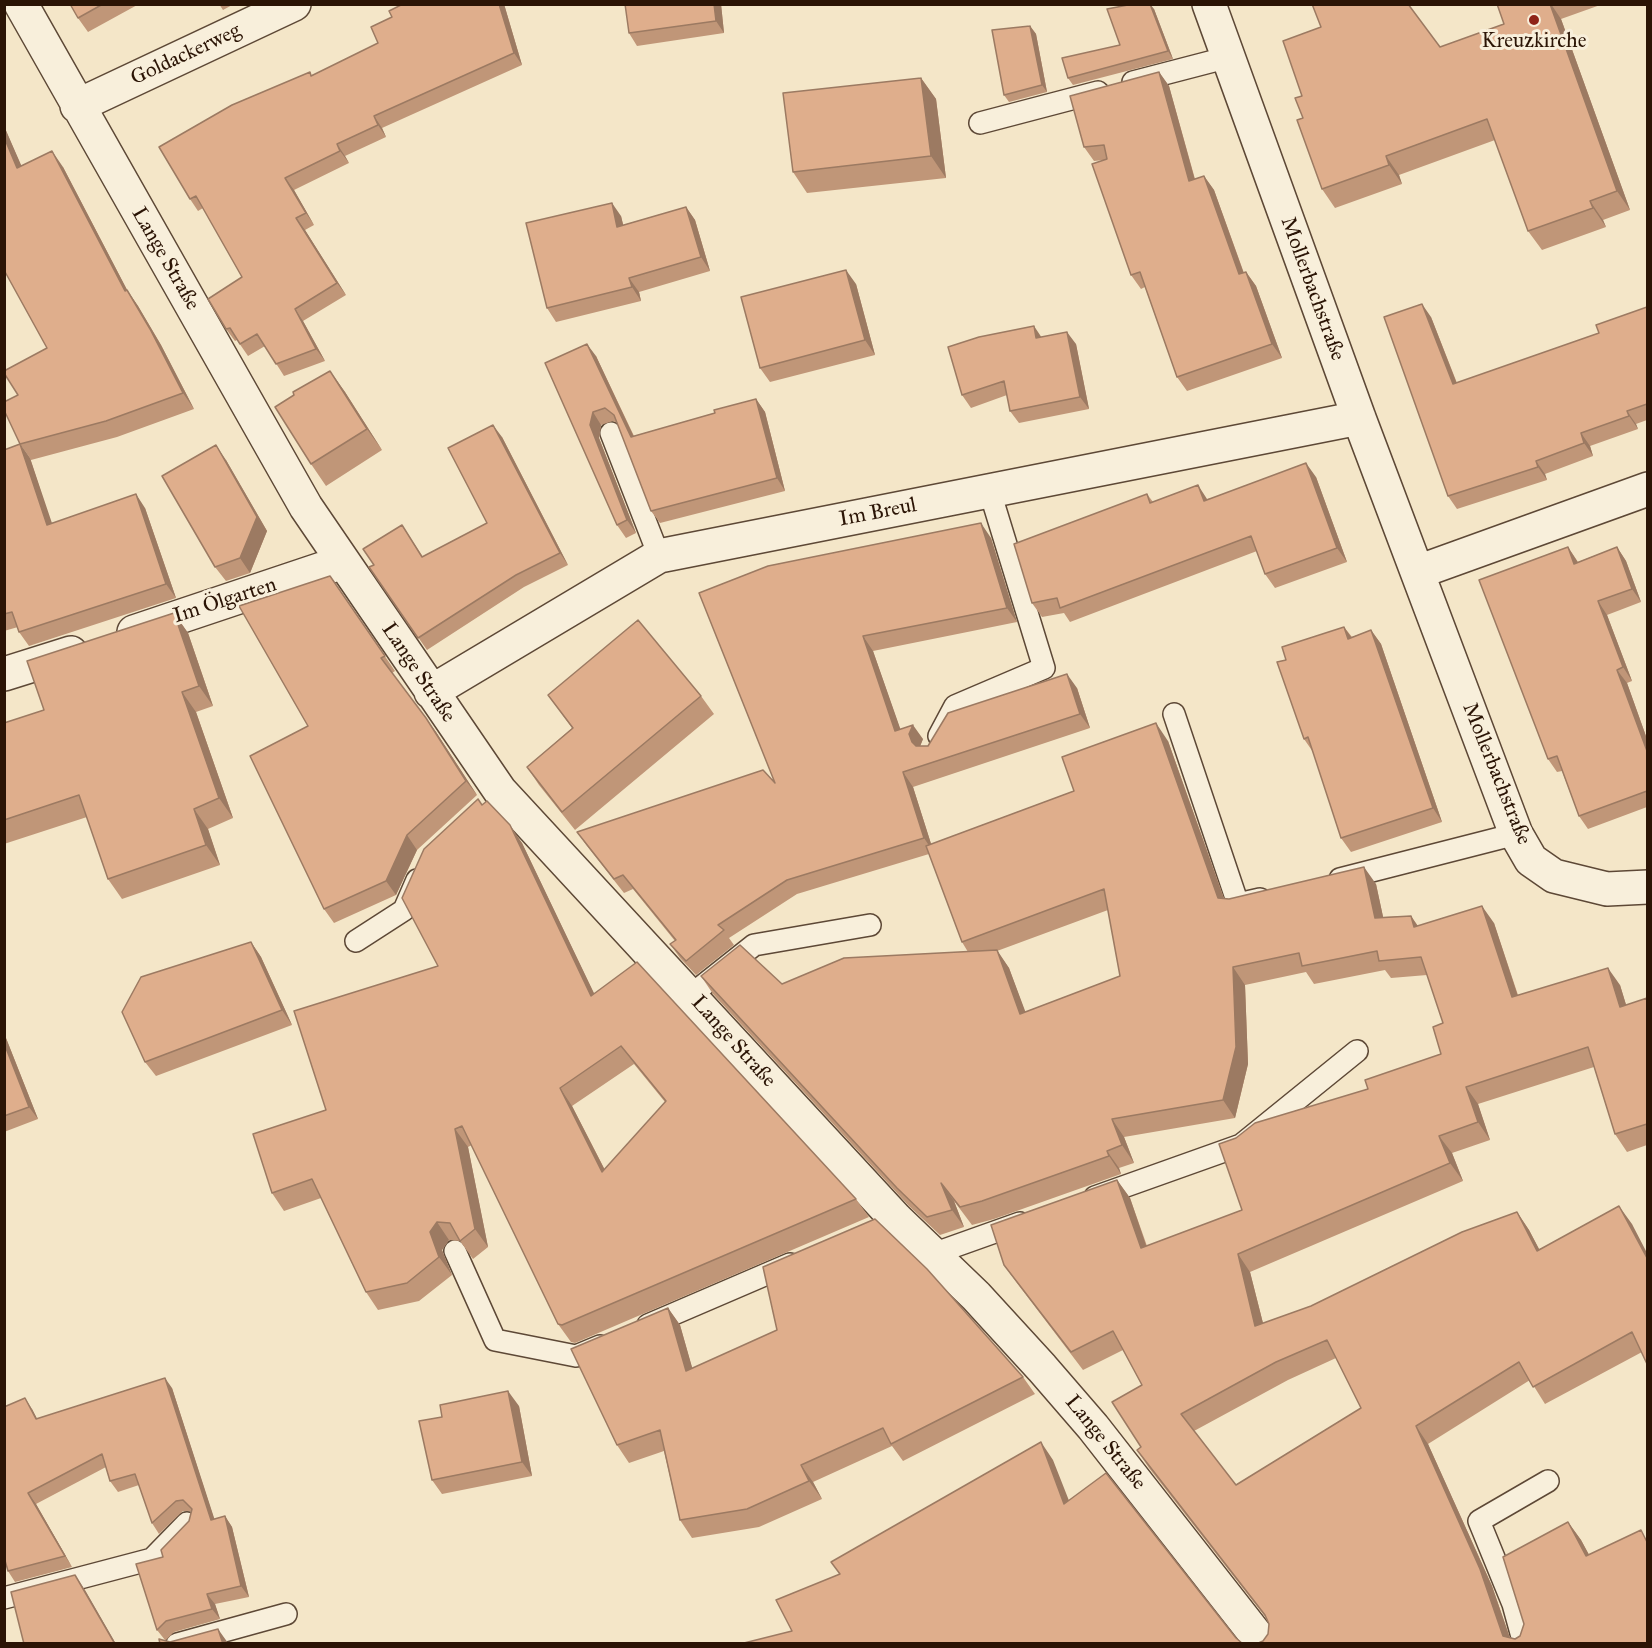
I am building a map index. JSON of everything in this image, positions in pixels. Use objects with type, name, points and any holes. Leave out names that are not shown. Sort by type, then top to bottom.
[{"type":"street","name":"Lange Straße","points":[[21,4],[306,507],[431,692],[492,799],[691,995],[885,1224],[933,1254],[976,1296],[1093,1426],[1263,1644]]},
{"type":"street","name":"Goldackerweg","points":[[77,106],[294,4]]},
{"type":"street","name":"Mollerbachstraße","points":[[1209,4],[1359,418],[1516,834],[1531,860],[1554,876],[1607,889],[1647,887]]},
{"type":"street","name":"Im Breul","points":[[431,692],[658,556],[1359,418]]},
{"type":"street","points":[[1418,572],[1647,489]]},
{"type":"street","name":"Im Ölgarten","points":[[4,674],[343,562]]},
{"type":"lane","points":[[980,123],[1229,57]]},
{"type":"lane","points":[[611,433],[658,556]]},
{"type":"lane","points":[[932,749],[955,706],[1044,668],[990,492]]},
{"type":"lane","points":[[1174,714],[1239,904],[1285,892]]},
{"type":"lane","points":[[1320,884],[1516,834]]},
{"type":"lane","points":[[356,941],[404,910],[426,859]]},
{"type":"lane","points":[[691,995],[754,945],[870,925]]},
{"type":"lane","points":[[1076,1204],[1241,1145],[1357,1051]]},
{"type":"lane","points":[[933,1254],[1043,1215]]},
{"type":"lane","points":[[455,1251],[495,1340],[576,1356],[807,1257]]},
{"type":"lane","points":[[1524,1644],[1513,1604],[1479,1521],[1548,1481]]},
{"type":"lane","points":[[4,1598],[152,1559],[187,1523]]},
{"type":"lane","points":[[177,1644],[286,1614]]},
{"type":"building","points":[[70,4],[103,4],[78,18]]},
{"type":"building","points":[[403,4],[499,4],[514,53],[374,116],[378,125],[337,144],[340,151],[285,178],[306,213],[296,218],[337,283],[295,309],[316,349],[276,364],[257,334],[240,344],[230,328],[226,329],[208,299],[242,277],[196,196],[190,199],[159,147],[232,105],[310,72],[311,76],[378,43],[371,27],[392,17],[389,11]]},
{"type":"building","points":[[625,4],[714,4],[716,21],[629,33]]},
{"type":"building","points":[[1133,4],[1150,4],[1168,51],[1068,78],[1062,58],[1120,45],[1107,9]]},
{"type":"building","points":[[1312,4],[1408,4],[1440,47],[1504,24],[1497,4],[1550,4],[1617,191],[1590,201],[1593,208],[1528,231],[1487,119],[1386,156],[1389,165],[1322,189],[1297,120],[1303,118],[1295,98],[1302,96],[1283,41],[1321,27]]},
{"type":"building","points":[[1030,26],[1042,85],[1004,95],[992,30]]},
{"type":"building","points":[[1159,72],[1189,181],[1204,176],[1239,274],[1246,272],[1272,344],[1177,377],[1140,272],[1131,275],[1092,164],[1107,159],[1104,145],[1084,147],[1070,96]]},
{"type":"building","points":[[921,78],[931,156],[793,172],[783,93]]},
{"type":"building","points":[[4,137],[17,168],[52,151],[125,291],[127,290],[150,329],[183,393],[106,421],[20,444],[4,410],[4,402],[18,395],[4,371],[47,348],[4,270]]},
{"type":"building","points":[[612,203],[617,227],[686,207],[701,257],[629,278],[632,287],[547,308],[526,223]]},
{"type":"building","points":[[846,270],[865,340],[760,368],[741,297]]},
{"type":"building","points":[[1422,304],[1453,384],[1599,333],[1596,325],[1647,307],[1647,404],[1627,411],[1629,416],[1581,433],[1584,443],[1536,461],[1538,467],[1448,496],[1384,317]]},
{"type":"building","points":[[1034,326],[1036,338],[1067,332],[1080,397],[1010,411],[1004,381],[962,395],[948,347],[979,337]]},
{"type":"building","points":[[587,344],[631,437],[756,399],[777,478],[651,511],[614,415],[605,408],[593,412],[590,425],[627,520],[617,525],[545,363]]},
{"type":"building","points":[[330,371],[367,429],[311,464],[275,407],[294,395],[293,392]]},
{"type":"building","points":[[493,425],[560,553],[516,575],[418,638],[369,567],[374,565],[363,549],[402,525],[422,557],[487,523],[448,448]]},
{"type":"building","points":[[20,444],[47,525],[136,494],[166,584],[19,632],[12,612],[4,614],[4,450]]},
{"type":"building","points":[[216,445],[257,517],[240,558],[215,567],[162,476]]},
{"type":"building","points":[[1306,463],[1337,548],[1265,574],[1251,536],[1060,608],[1057,598],[1032,603],[1014,544],[1147,494],[1150,503],[1198,485],[1204,501]]},
{"type":"building","points":[[981,523],[1007,608],[863,636],[895,731],[913,725],[909,734],[912,742],[916,746],[928,746],[948,713],[1067,674],[1080,714],[903,772],[924,838],[787,880],[718,925],[724,930],[686,961],[670,944],[676,940],[623,875],[614,879],[577,832],[763,770],[775,783],[699,593],[768,566]]},
{"type":"building","points":[[1568,547],[1574,564],[1617,547],[1632,589],[1598,601],[1623,667],[1617,670],[1647,751],[1647,791],[1579,816],[1557,756],[1548,759],[1479,580]]},
{"type":"building","points":[[330,576],[385,656],[381,658],[426,718],[466,781],[407,835],[386,881],[324,909],[250,756],[308,726],[239,606]]},
{"type":"building","points":[[174,613],[199,686],[182,692],[219,798],[194,809],[206,845],[108,879],[79,795],[4,820],[4,723],[44,710],[27,661]]},
{"type":"building","points":[[638,620],[701,696],[562,812],[527,767],[573,728],[548,695]]},
{"type":"building","points":[[1344,627],[1348,639],[1371,630],[1433,808],[1341,838],[1308,737],[1304,739],[1277,662],[1286,660],[1282,647]]},
{"type":"building","points":[[1156,723],[1218,898],[1229,899],[1364,867],[1375,918],[1411,916],[1414,927],[1482,906],[1512,997],[1608,968],[1620,1007],[1647,998],[1647,1124],[1615,1134],[1588,1047],[1466,1087],[1478,1122],[1439,1136],[1450,1163],[1238,1254],[1255,1326],[1311,1306],[1462,1232],[1517,1212],[1537,1251],[1619,1206],[1647,1258],[1647,1364],[1632,1332],[1533,1387],[1519,1362],[1416,1426],[1480,1569],[1503,1636],[1515,1639],[1520,1636],[1524,1624],[1503,1557],[1568,1522],[1586,1556],[1641,1530],[1647,1542],[1647,1642],[1644,1644],[1256,1644],[1263,1641],[1268,1634],[1269,1624],[1265,1615],[1137,1450],[1141,1447],[1112,1402],[1142,1385],[1113,1331],[1071,1352],[1004,1265],[991,1225],[1117,1180],[1141,1248],[1242,1210],[1219,1144],[1236,1138],[1255,1123],[1368,1089],[1365,1080],[1441,1054],[1433,1027],[1443,1023],[1421,957],[1379,961],[1377,951],[1302,966],[1299,953],[1233,967],[1236,1047],[1223,1100],[1112,1119],[1122,1145],[1107,1151],[1109,1156],[982,1201],[960,1207],[941,1183],[952,1210],[927,1217],[897,1188],[701,976],[740,945],[782,984],[844,958],[997,950],[1020,1014],[1120,976],[1104,889],[962,942],[926,846],[1074,791],[1062,757]],"holes":[[[1327,1340],[1361,1408],[1236,1485],[1181,1414],[1276,1362]]]},
{"type":"building","points":[[478,799],[482,805],[487,801],[510,825],[591,996],[637,962],[856,1199],[562,1325],[558,1324],[462,1126],[455,1129],[475,1229],[460,1241],[450,1223],[437,1222],[430,1232],[439,1257],[407,1283],[366,1292],[312,1179],[272,1193],[253,1134],[326,1110],[294,1011],[438,966],[402,898],[424,849]],"holes":[[[621,1046],[666,1101],[602,1172],[560,1088]]]},
{"type":"building","points":[[251,942],[282,1010],[145,1062],[122,1012],[141,977]]},
{"type":"building","points":[[4,1043],[29,1107],[4,1116]]},
{"type":"building","points":[[875,1219],[927,1269],[1023,1377],[891,1444],[883,1428],[801,1465],[809,1481],[747,1509],[680,1520],[660,1430],[617,1445],[571,1349],[668,1308],[686,1371],[777,1330],[763,1267]]},
{"type":"building","points":[[165,1378],[211,1520],[225,1516],[241,1586],[207,1594],[212,1609],[166,1621],[157,1630],[136,1564],[163,1557],[161,1550],[189,1521],[192,1509],[183,1500],[176,1501],[152,1523],[135,1474],[110,1481],[102,1454],[28,1493],[65,1556],[8,1571],[4,1557],[4,1407],[25,1398],[36,1419]]},
{"type":"building","points":[[508,1391],[522,1462],[432,1480],[419,1421],[442,1417],[440,1405]]},
{"type":"building","points":[[1041,1442],[1064,1504],[1106,1473],[1243,1644],[740,1644],[792,1631],[776,1600],[840,1574],[831,1562]]},
{"type":"building","points":[[75,1575],[115,1644],[24,1644],[11,1592]]},
{"type":"building","points":[[218,1629],[223,1644],[160,1644],[159,1639],[170,1642]]},
{"type":"place","name":"Kreuzkirche","points":[[1534,20]]}]
